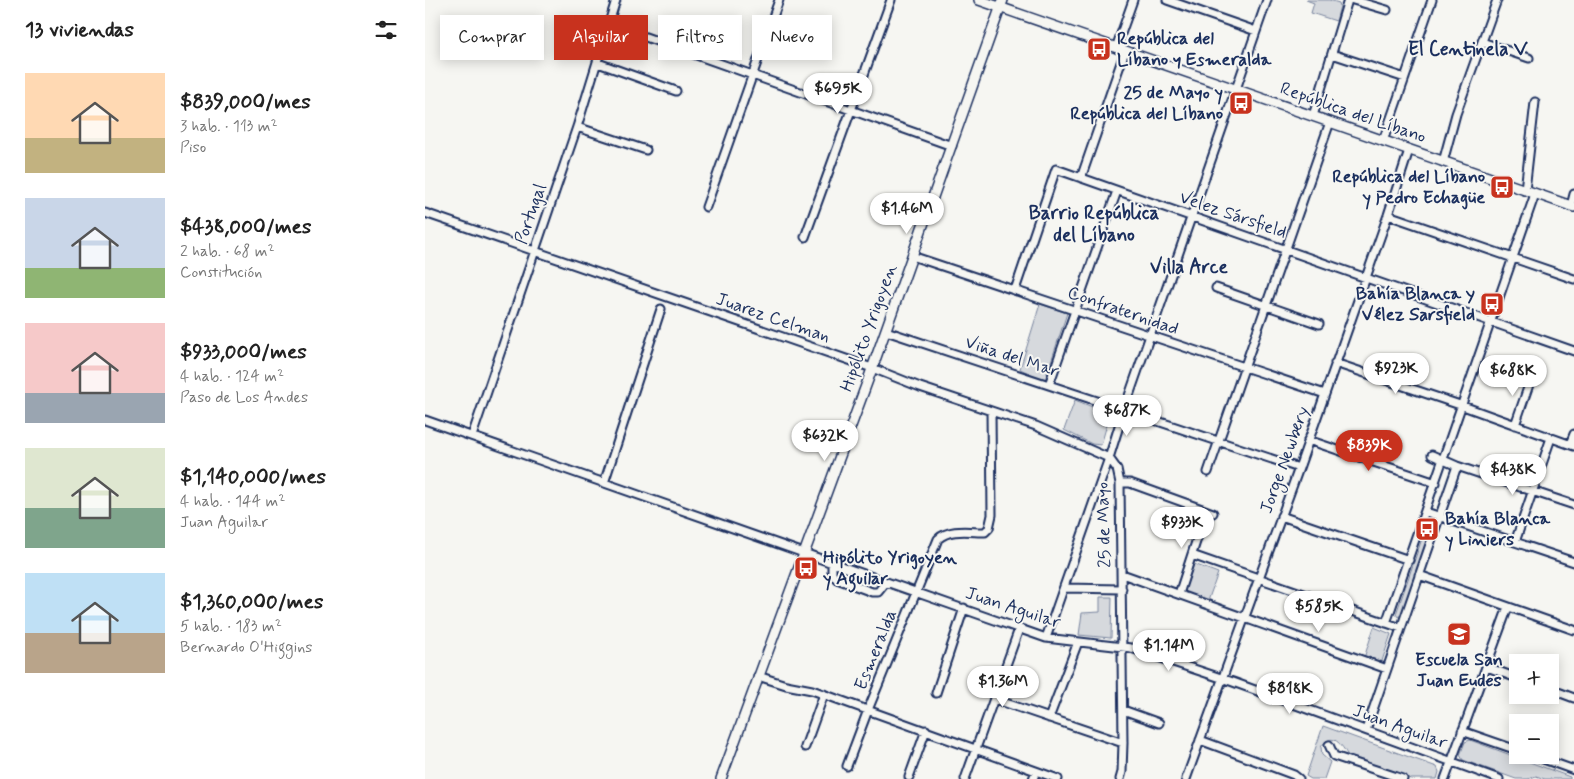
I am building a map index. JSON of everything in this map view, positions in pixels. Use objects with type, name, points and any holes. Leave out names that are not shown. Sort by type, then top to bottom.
[{"type":"main road","name":"República del Líbano","points":[[979,0],[1002,4],[1120,49],[1573,207]]},
{"type":"main road","name":"Hipólito Yrigoyen","points":[[721,779],[872,368],[1002,4]]},
{"type":"street","name":"Portugal","points":[[612,15],[616,0]]},
{"type":"street","points":[[705,207],[779,0]]},
{"type":"street","points":[[805,237],[891,0]]},
{"type":"street","points":[[1081,178],[1133,0]]},
{"type":"street","points":[[1167,0],[1256,31]]},
{"type":"street","name":"25 de Mayo","points":[[1121,776],[1123,710],[1120,483],[1117,469],[1109,458],[1267,0]]},
{"type":"street","points":[[1313,116],[1348,0]]},
{"type":"street","points":[[1353,0],[1387,10]]},
{"type":"street","points":[[1383,141],[1432,0]]},
{"type":"street","points":[[1443,162],[1456,114],[1497,0]]},
{"type":"street","points":[[648,38],[952,146]]},
{"type":"street","points":[[1482,42],[1529,58]]},
{"type":"street","points":[[1332,54],[1405,78]]},
{"type":"street","name":"Portugal","points":[[472,436],[598,60]]},
{"type":"street","points":[[597,63],[676,91]]},
{"type":"street","points":[[1525,190],[1535,102]]},
{"type":"street","points":[[1208,472],[1330,122]]},
{"type":"street","points":[[577,127],[646,150]]},
{"type":"street","name":"Jorge Newbery","points":[[1186,779],[1221,678],[1309,440],[1409,150]]},
{"type":"street","name":"Velez Sársfield","points":[[1015,290],[1056,170],[1574,351]]},
{"type":"street","points":[[1049,385],[1117,191]]},
{"type":"street","points":[[1387,623],[1535,194]]},
{"type":"street","points":[[1573,207],[1574,194]]},
{"type":"street","name":"Juarez Celman","points":[[425,212],[872,368],[920,387],[1036,426],[1109,458]]},
{"type":"street","points":[[1388,215],[1574,279]]},
{"type":"street","name":"Confraternidad","points":[[912,256],[1325,394]]},
{"type":"street","points":[[1216,288],[1319,324]]},
{"type":"street","points":[[604,483],[661,309]]},
{"type":"street","name":"Viña del Mar","points":[[885,331],[1299,468]]},
{"type":"street","points":[[1335,364],[1463,406],[1572,445],[1574,434]]},
{"type":"street","points":[[1515,425],[1532,376]]},
{"type":"street","name":"Esmeralda","points":[[847,766],[937,540],[943,534],[950,532],[985,532],[989,528],[992,514],[991,411]]},
{"type":"street","name":"Juan Aguilar","points":[[425,420],[964,608],[1019,629],[1046,638],[1131,648],[1221,678],[1499,779]]},
{"type":"street","points":[[1515,542],[1551,438]]},
{"type":"street","points":[[1309,440],[1436,484]]},
{"type":"street","points":[[1432,455],[1457,466],[1574,505]]},
{"type":"street","points":[[1046,638],[1109,458]]},
{"type":"street","points":[[1366,730],[1457,466]]},
{"type":"street","points":[[1120,483],[1130,483],[1209,512],[1179,594]]},
{"type":"street","points":[[1426,512],[1439,518],[1574,562]]},
{"type":"street","points":[[1281,516],[1409,560]]},
{"type":"street","points":[[1192,555],[1401,628]]},
{"type":"street","points":[[832,563],[832,574],[837,579],[872,592],[877,592],[886,582]]},
{"type":"street","points":[[1121,574],[1387,670]]},
{"type":"street","points":[[1419,576],[1574,629]]},
{"type":"street","points":[[1064,588],[1122,589]]},
{"type":"street","points":[[1445,779],[1508,607]]},
{"type":"street","points":[[936,693],[964,608]]},
{"type":"street","points":[[965,779],[1019,629]]},
{"type":"street","points":[[1049,718],[1078,642]]},
{"type":"street","points":[[1487,667],[1509,675]]},
{"type":"street","points":[[758,676],[787,686],[824,694],[1058,779]]},
{"type":"street","points":[[1559,692],[1574,698]]},
{"type":"street","points":[[805,747],[824,694]]},
{"type":"street","points":[[994,699],[1123,743]]},
{"type":"street","points":[[1123,710],[1159,723]]},
{"type":"street","points":[[909,777],[926,730]]},
{"type":"street","points":[[1462,731],[1509,747]]},
{"type":"street","points":[[1200,740],[1294,775],[1299,779]]},
{"type":"street","points":[[1329,745],[1335,756],[1403,779]]},
{"type":"street","points":[[1557,764],[1574,770]]},
{"type":"street","points":[[1033,779],[1036,771]]},
{"type":"shaded area","points":[[1306,0],[1329,0],[1339,3],[1336,21],[1311,13],[1314,3]]},
{"type":"shaded area","points":[[1040,304],[1067,313],[1045,380],[1020,369]]},
{"type":"shaded area","points":[[1075,400],[1110,414],[1101,445],[1092,444],[1064,430]]},
{"type":"shaded area","points":[[1429,525],[1433,529],[1402,615],[1398,617],[1396,614],[1426,527]]},
{"type":"shaded area","points":[[1194,564],[1218,573],[1208,601],[1184,592]]},
{"type":"shaded area","points":[[1100,597],[1112,597],[1111,638],[1079,635],[1082,613],[1100,612]]},
{"type":"shaded area","points":[[1374,627],[1391,634],[1381,664],[1364,658]]},
{"type":"shaded area","points":[[1323,726],[1437,767],[1439,772],[1437,779],[1411,779],[1348,756],[1340,744],[1333,739],[1325,742],[1321,747],[1322,755],[1330,762],[1324,779],[1311,779],[1306,776]]},
{"type":"shaded area","points":[[1470,740],[1509,754],[1509,764],[1535,764],[1570,777],[1570,779],[1545,779],[1536,776],[1528,779],[1516,779],[1463,760],[1460,755],[1465,742]]},
{"type":"place","name":"República del Líbano y Esmeralda","points":[[1099,49]]},
{"type":"place","name":"25 de Mayo y República del Líbano","points":[[1241,103]]},
{"type":"place","name":"República del Líbano y Pedro Echagüe","points":[[1502,187]]},
{"type":"place","name":"Bahía Blanca y Vélez Sarsfield","points":[[1492,304]]},
{"type":"place","name":"Bahía Blanca y Liniers","points":[[1427,529]]},
{"type":"place","name":"Hipólito Yrigoyen y Aguilar","points":[[806,568]]},
{"type":"place","name":"Escuela San Juan Eudes","points":[[1459,634]]},
{"type":"district","name":"El Centinela V","points":[[1468,49]]},
{"type":"district","name":"Barrio República del Líbano","points":[[1094,224]]},
{"type":"district","name":"Villa Arce","points":[[1189,267]]}]
